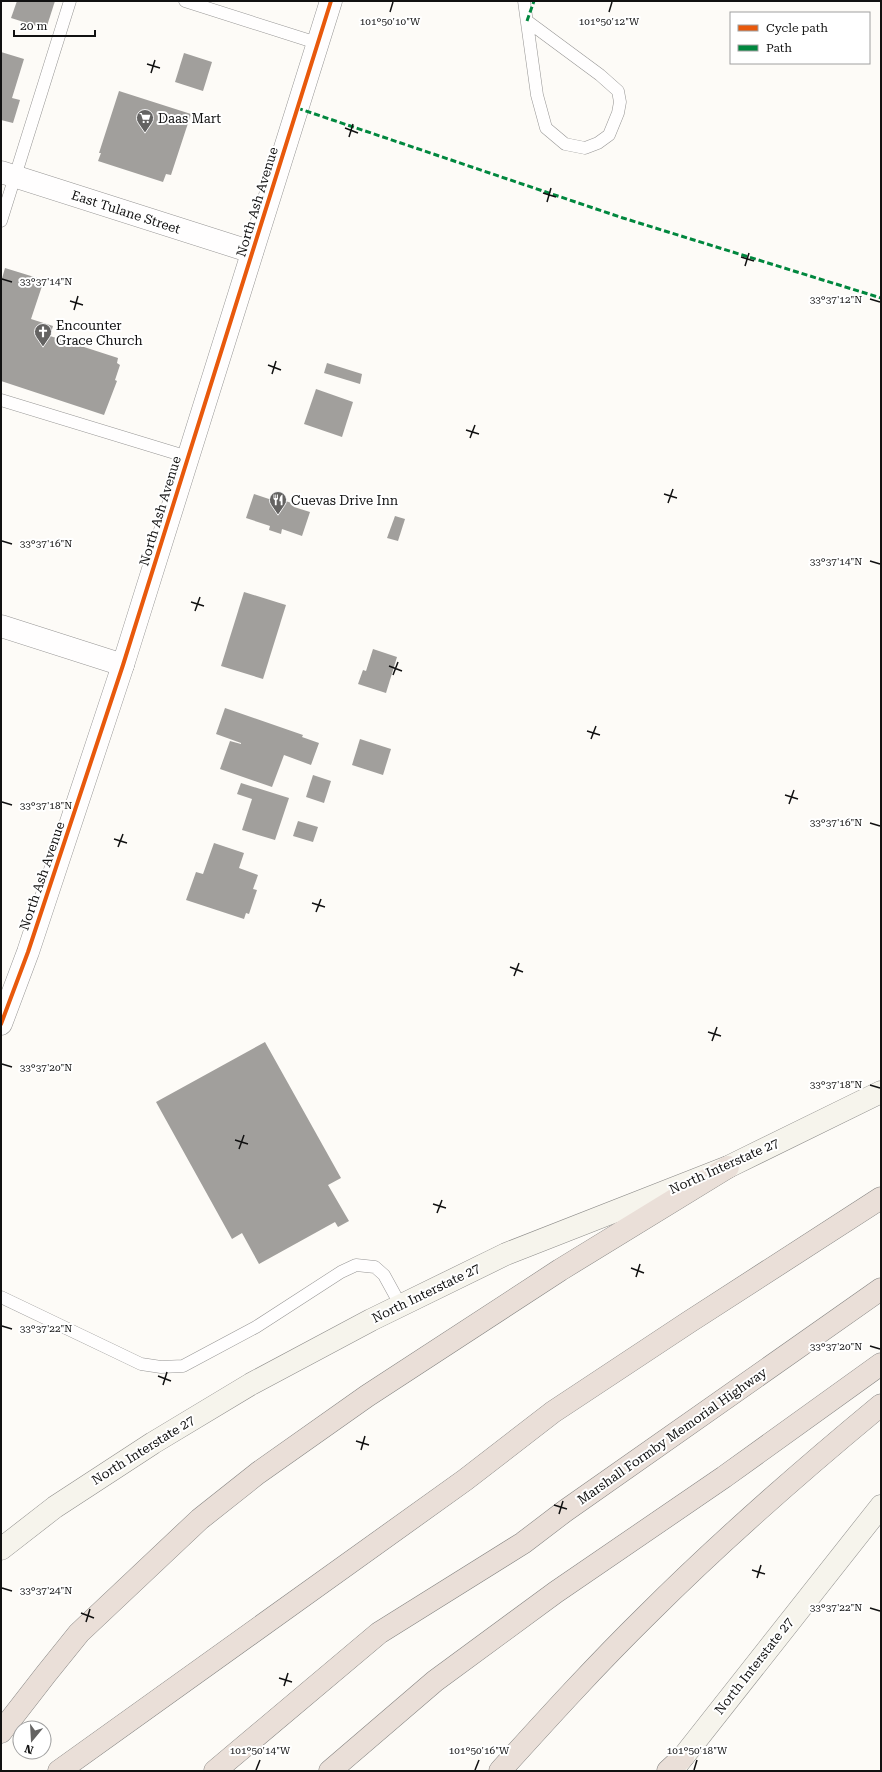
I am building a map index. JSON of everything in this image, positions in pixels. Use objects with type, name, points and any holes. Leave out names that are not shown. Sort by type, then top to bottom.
[{"type":"highway","points":[[1,1732],[79,1633],[200,1519],[258,1473],[367,1396],[540,1283],[728,1167]]},
{"type":"highway","points":[[59,1771],[465,1480],[553,1412],[881,1198]]},
{"type":"highway","name":"Marshall Formby Memorial Highway","points":[[215,1771],[379,1633],[523,1543],[572,1506],[881,1289]]},
{"type":"highway","points":[[330,1771],[435,1682],[519,1620],[724,1477],[881,1364]]},
{"type":"highway","points":[[500,1771],[551,1714],[647,1615],[739,1528],[881,1405]]},
{"type":"main road","name":"North Interstate 27","points":[[1,1549],[55,1507],[153,1443],[251,1384],[401,1306],[506,1254],[728,1167],[881,1092]]},
{"type":"main road","name":"North Interstate 27","points":[[674,1766],[881,1506]]},
{"type":"street","name":"North Ash Avenue","points":[[1,1024],[32,938],[122,664],[331,1]]},
{"type":"street","name":"East Tulane Street","points":[[8,174],[252,252]]},
{"type":"street","points":[[1,626],[122,664]]},
{"type":"lane","points":[[1,221],[8,174],[70,1]]},
{"type":"lane","points":[[185,1],[317,43]]},
{"type":"lane","points":[[524,1],[537,95],[546,128],[565,144],[586,148],[598,143],[609,135],[618,113],[620,102],[618,91],[600,75],[527,21]]},
{"type":"lane","points":[[1,400],[188,457]]},
{"type":"lane","points":[[1,1297],[141,1364],[161,1367],[183,1366],[256,1327],[341,1272],[356,1265],[375,1266],[384,1275],[401,1306]]},
{"type":"building","points":[[17,1],[55,1],[46,29],[11,18]]},
{"type":"building","points":[[1,52],[24,59],[12,98],[20,100],[13,123],[1,120]]},
{"type":"building","points":[[184,53],[212,62],[203,91],[175,82]]},
{"type":"building","name":"Daas Mart","points":[[119,91],[191,114],[171,175],[166,174],[163,182],[98,161],[101,153],[99,153]]},
{"type":"building","name":"Encounter Grace Church","points":[[5,268],[44,280],[31,319],[53,326],[50,336],[118,358],[117,363],[120,365],[115,380],[117,381],[104,415],[1,381],[1,282]]},
{"type":"building","points":[[327,363],[362,374],[360,384],[324,373]]},
{"type":"building","points":[[316,389],[353,402],[342,437],[304,424]]},
{"type":"building","name":"Cuevas Drive Inn","points":[[254,494],[278,502],[279,499],[295,504],[294,507],[310,512],[302,536],[282,529],[281,534],[269,530],[270,526],[246,518]]},
{"type":"building","points":[[395,516],[405,519],[398,541],[387,538]]},
{"type":"building","points":[[244,592],[286,605],[263,679],[221,666]]},
{"type":"building","points":[[373,649],[397,657],[386,693],[358,684],[363,670],[366,671]]},
{"type":"building","points":[[225,708],[303,735],[302,737],[319,743],[311,765],[284,755],[272,787],[220,769],[230,741],[241,744],[216,734]]},
{"type":"building","points":[[360,739],[391,749],[383,775],[352,765]]},
{"type":"building","points":[[313,775],[331,781],[324,803],[306,797]]},
{"type":"building","points":[[241,783],[289,798],[275,840],[242,830],[252,799],[237,794]]},
{"type":"building","points":[[298,821],[318,827],[313,842],[293,836]]},
{"type":"building","points":[[214,843],[244,853],[239,868],[258,875],[253,889],[257,890],[249,914],[246,913],[244,919],[186,900],[196,872],[203,874]]},
{"type":"building","points":[[265,1042],[341,1178],[328,1185],[349,1221],[338,1227],[335,1222],[259,1264],[242,1233],[232,1239],[156,1102]]},
{"type":"marked path","points":[[527,21],[534,1]]},
{"type":"marked path","points":[[297,108],[623,218],[881,298]]},
{"type":"cycle path","points":[[1,1024],[28,952],[123,665],[331,1]]},
{"type":"place","name":"Daas Mart","points":[[145,133]]},
{"type":"place","name":"Encounter Grace Church","points":[[43,347]]},
{"type":"place","name":"Cuevas Drive Inn","points":[[278,515]]}]
